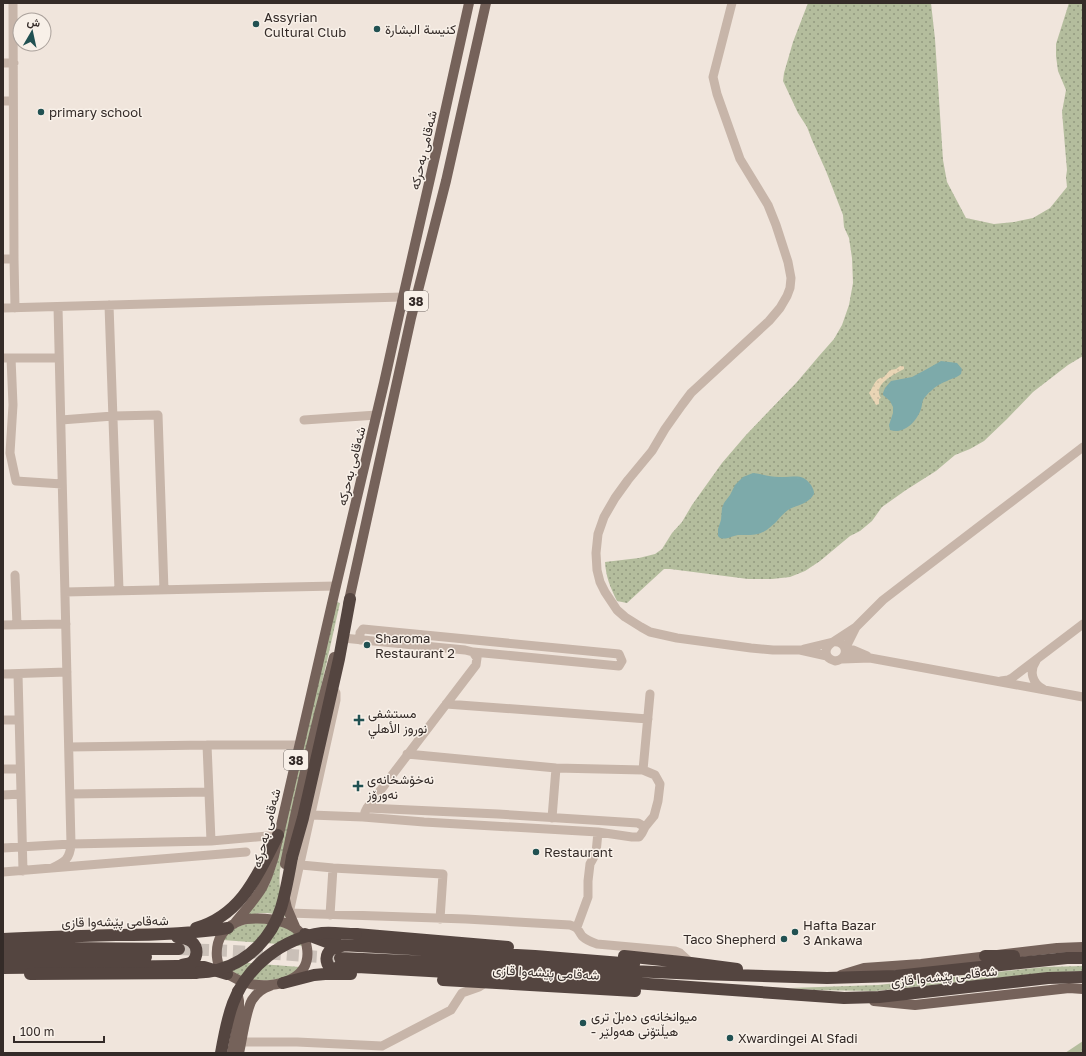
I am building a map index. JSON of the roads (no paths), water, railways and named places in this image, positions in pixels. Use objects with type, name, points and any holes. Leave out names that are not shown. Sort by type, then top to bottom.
[{"type":"highway","points":[[3,976],[30,974],[191,973],[215,971],[232,965],[256,948],[272,928],[281,908],[296,861],[304,812],[333,689],[344,638],[350,599]]},
{"type":"highway","points":[[143,935],[191,929],[213,921],[229,911],[242,898],[253,883],[278,835]]},
{"type":"highway","name":"شەقامی پێشەوا قازی","points":[[3,940],[52,937],[194,933],[231,926]]},
{"type":"highway","name":"شەقامی پێشەوا قازی","points":[[298,931],[329,943],[345,945],[535,956],[825,978]]},
{"type":"highway","points":[[221,1053],[226,1023],[235,997],[247,978],[264,960],[283,946],[294,940],[307,936],[328,933],[356,934],[577,952],[692,963],[758,972]]},
{"type":"highway","points":[[159,935],[188,939],[194,944],[197,952],[191,963],[178,957]]},
{"type":"highway","points":[[343,966],[334,971],[329,967],[327,955],[330,950],[336,946],[345,945]]},
{"type":"highway","name":"شەقامی پێشەوا قازی","points":[[3,950],[61,948],[178,957],[227,974]]},
{"type":"highway","points":[[985,956],[1067,958]]},
{"type":"highway","name":"شەقامی پێشەوا قازی","points":[[3,959],[69,957],[178,957]]},
{"type":"highway","name":"شەقامی پێشەوا قازی","points":[[3,968],[178,957]]},
{"type":"highway","name":"شەقامی پێشەوا قازی","points":[[279,984],[314,975],[331,974],[343,966],[622,971],[825,978],[896,976],[972,962],[1083,958]]},
{"type":"highway","name":"شەقامی پێشەوا قازی","points":[[343,966],[485,983],[690,994],[768,996],[808,995]]},
{"type":"highway","name":"شەقامی پێشەوا قازی","points":[[343,966],[606,981],[844,998],[879,997],[1048,978],[1082,983]]},
{"type":"main road","name":"شەقامی بەحرکە","points":[[231,926],[258,894],[270,870],[377,415],[469,3]]},
{"type":"main road","name":"شەقامی بەحرکە","points":[[298,931],[287,908],[283,888],[284,866],[325,690],[350,599],[411,318],[446,181],[486,3]]},
{"type":"main road","name":"شەقامی پێشەوا قازی","points":[[227,974],[249,984],[265,986],[279,984],[290,981],[300,973],[306,964],[307,956],[305,939],[298,931],[276,920],[247,919],[231,926]]},
{"type":"main road","name":"38","points":[[227,974],[220,966],[217,959],[217,953],[220,937],[223,932],[231,926]]},
{"type":"main road","points":[[972,962],[985,956],[1057,948],[1083,947]]},
{"type":"main road","points":[[227,974],[235,986],[239,1001],[239,1015],[232,1053]]},
{"type":"main road","points":[[239,1053],[252,1000],[266,987],[279,984]]},
{"type":"street","points":[[13,3],[15,308]]},
{"type":"street","points":[[732,3],[713,77],[714,85],[740,159],[768,205],[776,225],[788,262],[791,278],[790,288],[780,308],[769,321],[691,393],[664,429],[652,451],[615,498],[604,517],[598,534],[596,553],[597,570],[600,582],[617,610],[633,623],[650,632],[677,638],[751,648],[800,650],[827,656],[833,661],[842,659],[870,658],[1083,697]]},
{"type":"street","points":[[3,63],[14,63]]},
{"type":"street","points":[[3,101],[13,102]]},
{"type":"street","points":[[3,259],[14,259]]},
{"type":"street","points":[[3,308],[403,297]]},
{"type":"street","points":[[109,305],[119,590]]},
{"type":"street","points":[[52,868],[62,864],[67,859],[72,844],[58,307]]},
{"type":"street","points":[[59,358],[7,358],[13,405],[6,453],[16,481],[62,484]]},
{"type":"street","points":[[3,406],[13,405]]},
{"type":"street","points":[[60,420],[113,416],[158,415],[164,590]]},
{"type":"street","points":[[304,420],[377,415]]},
{"type":"street","points":[[827,656],[826,648],[828,645],[856,627],[883,600],[1083,447]]},
{"type":"street","points":[[15,575],[17,625]]},
{"type":"street","points":[[65,592],[336,586]]},
{"type":"street","points":[[3,625],[66,624]]},
{"type":"street","points":[[993,681],[1008,680],[1012,678],[1083,624]]},
{"type":"street","points":[[842,659],[856,627]]},
{"type":"street","points":[[344,638],[360,640],[465,650],[473,652],[620,666],[622,661],[619,654],[363,629],[360,633],[360,640]]},
{"type":"street","points":[[800,650],[833,642],[840,642],[845,650]]},
{"type":"street","points":[[845,650],[853,650],[870,658]]},
{"type":"street","points":[[362,817],[407,754],[476,665],[477,658],[473,652]]},
{"type":"street","points":[[1038,659],[1033,666],[1032,677],[1034,682],[1039,687],[1050,691]]},
{"type":"street","points":[[3,674],[67,672]]},
{"type":"street","points":[[18,674],[23,871]]},
{"type":"street","points":[[333,689],[336,693],[336,700],[312,815],[296,861],[289,913],[440,918],[570,925],[577,927],[583,936],[589,941],[597,944],[675,951],[680,953],[692,963]]},
{"type":"street","points":[[643,770],[650,694]]},
{"type":"street","points":[[446,704],[648,719]]},
{"type":"street","points":[[3,720],[19,720]]},
{"type":"street","points":[[207,745],[210,840]]},
{"type":"street","points":[[69,747],[299,745]]},
{"type":"street","points":[[312,815],[598,832],[638,837],[654,816],[658,801],[660,784],[655,775],[643,770],[556,768],[407,754]]},
{"type":"street","points":[[552,818],[556,768]]},
{"type":"street","points":[[3,769],[20,769]]},
{"type":"street","points":[[70,794],[209,792]]},
{"type":"street","points":[[3,795],[21,794]]},
{"type":"street","points":[[367,808],[498,814],[638,823],[645,827]]},
{"type":"street","points":[[577,927],[588,897],[590,864],[596,853],[598,832]]},
{"type":"street","points":[[3,848],[72,844],[210,840],[278,835]]},
{"type":"street","points":[[3,872],[246,852]]},
{"type":"street","points":[[296,861],[333,868],[443,874],[440,918]]},
{"type":"street","points":[[330,915],[333,868]]},
{"type":"street","points":[[241,1042],[297,1042],[382,1046],[450,1010],[462,993],[479,987],[485,983]]},
{"type":"water","points":[[941,361],[957,363],[962,369],[961,374],[939,385],[929,393],[923,400],[919,414],[909,426],[900,431],[890,430],[889,425],[893,413],[893,407],[890,401],[883,395],[885,388],[891,381],[912,377]]},
{"type":"water","points":[[753,473],[776,477],[797,476],[804,478],[811,485],[814,490],[814,494],[806,502],[788,510],[772,526],[759,534],[720,538],[718,536],[718,529],[724,503],[735,485],[743,477]]},
{"type":"tunnel","points":[[179,949],[337,958]]},
{"type":"place","name":"Assyrian Cultural Club","points":[[256,24]]},
{"type":"place","name":"كنيسة البشارة","points":[[377,29]]},
{"type":"place","name":"primary school","points":[[41,112]]},
{"type":"place","name":"Sharoma Restaurant 2","points":[[367,645]]},
{"type":"place","name":"مستشفى نوروز الأهلي","points":[[359,720]]},
{"type":"place","name":"نەخۆشخانەی نەورۆز","points":[[358,786]]},
{"type":"place","name":"Restaurant","points":[[536,852]]},
{"type":"place","name":"Hafta Bazar 3 Ankawa","points":[[795,932]]},
{"type":"place","name":"Taco Shepherd","points":[[784,939]]},
{"type":"place","name":"میوانخانەی دەبڵ تری - هیڵتۆنی هەولێر","points":[[583,1023]]},
{"type":"place","name":"Xwardingei Al Sfadi","points":[[730,1038]]}]
